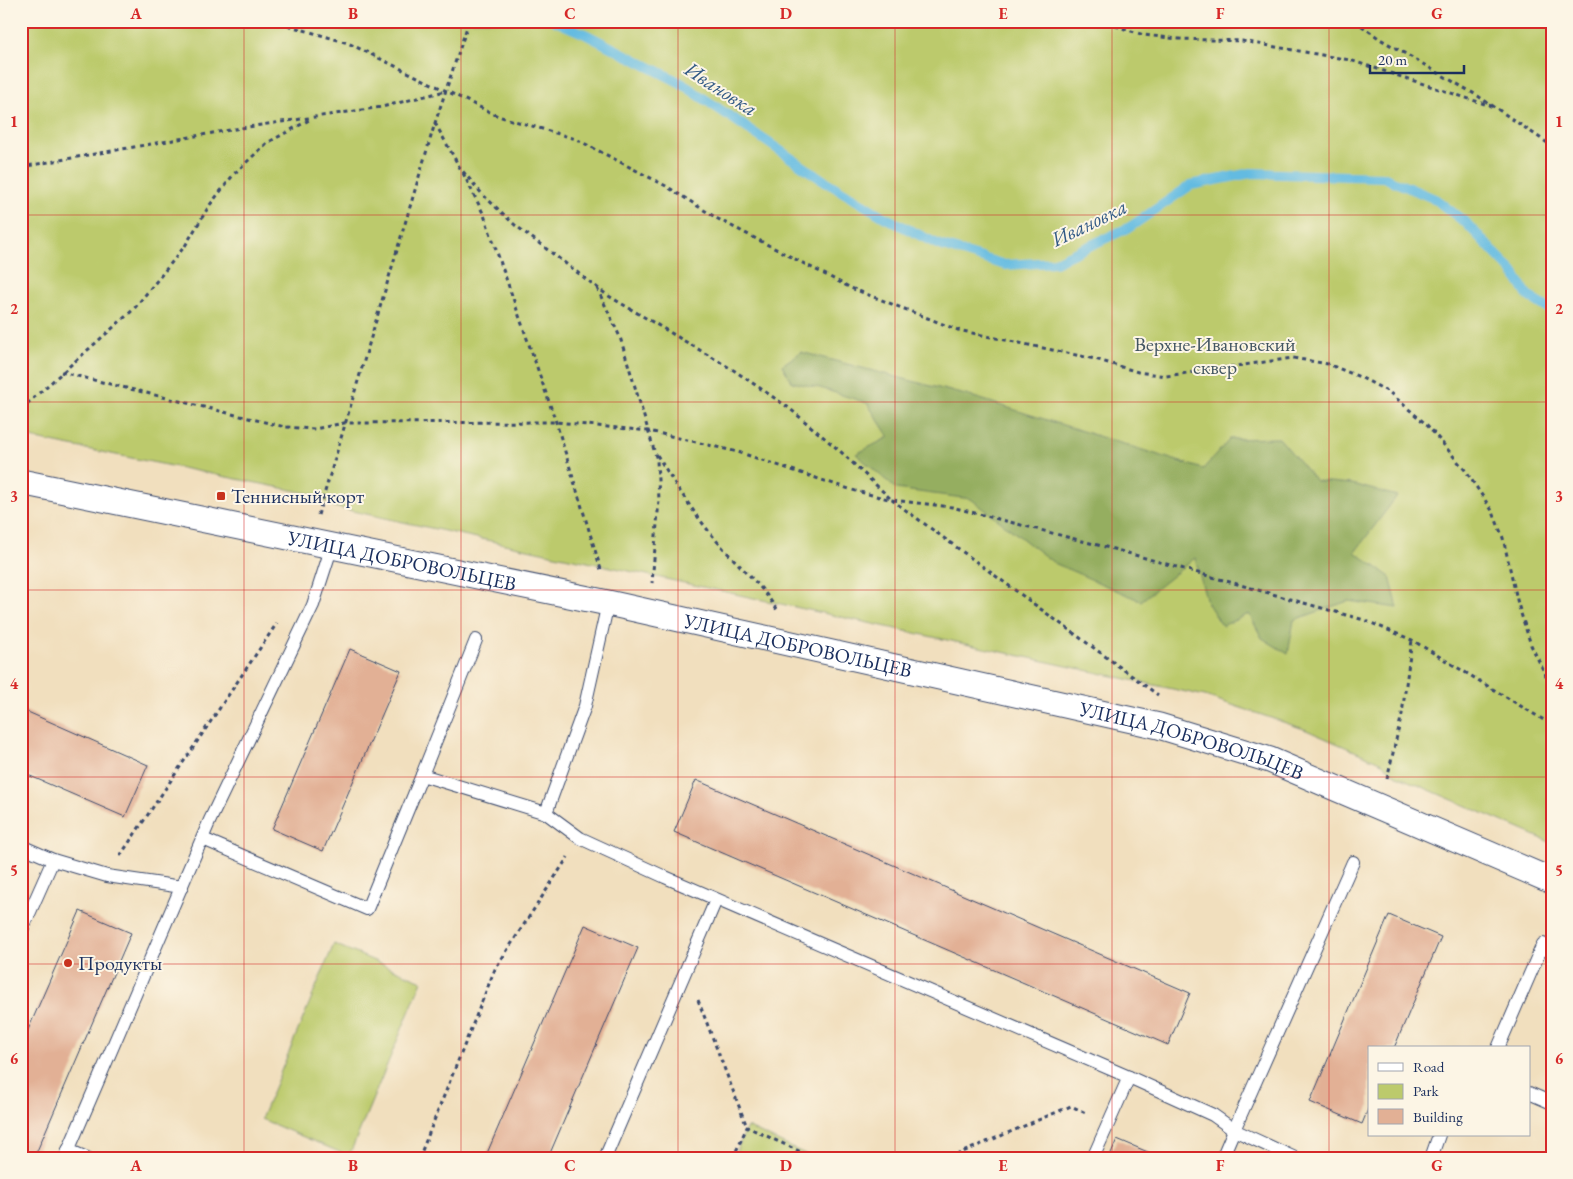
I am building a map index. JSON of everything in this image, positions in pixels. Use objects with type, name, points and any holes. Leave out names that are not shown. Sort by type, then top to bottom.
[{"type":"street","name":"УЛИЦА ДОБРОВОЛЬЦЕВ","points":[[21,482],[608,603],[1159,726],[1270,760],[1552,881]]},
{"type":"lane","points":[[88,1158],[66,1154],[203,839],[313,605],[332,546]]},
{"type":"lane","points":[[546,813],[585,706],[608,603]]},
{"type":"lane","points":[[203,839],[366,909],[476,640]]},
{"type":"lane","points":[[422,775],[546,813],[580,838],[716,900],[1129,1077],[1213,1115],[1234,1130],[1295,1158]]},
{"type":"lane","points":[[21,846],[53,860],[107,876],[182,887]]},
{"type":"lane","points":[[21,932],[53,860]]},
{"type":"lane","points":[[1222,1158],[1353,862]]},
{"type":"lane","points":[[605,1158],[716,900]]},
{"type":"lane","points":[[1499,1046],[1543,944]]},
{"type":"lane","points":[[1093,1158],[1129,1077]]},
{"type":"lane","points":[[1530,1093],[1552,1103]]},
{"type":"lane","points":[[1432,1158],[1439,1136]]},
{"type":"path","points":[[273,21],[348,43],[498,116],[576,139],[666,186],[718,219],[852,288],[958,330],[1095,359],[1138,372],[1166,376],[1293,358],[1328,364],[1389,392],[1426,425],[1465,470],[1493,512],[1503,538],[1518,604],[1531,645],[1552,688]]},
{"type":"path","points":[[318,516],[344,423],[435,123],[457,64],[469,21]]},
{"type":"path","points":[[1100,21],[1144,35],[1242,42],[1350,60],[1494,107]]},
{"type":"path","points":[[1355,21],[1380,39],[1494,107],[1552,146]]},
{"type":"path","points":[[21,168],[382,107],[446,91]]},
{"type":"path","points":[[21,410],[61,372],[133,310],[185,246],[209,206],[234,174],[268,143],[314,117]]},
{"type":"path","points":[[435,123],[484,216],[556,422],[604,577]]},
{"type":"path","points":[[460,168],[483,196],[515,225],[596,287],[735,372],[789,408],[840,451],[892,500],[1160,697]]},
{"type":"path","points":[[596,287],[620,337],[655,452],[659,500],[655,564],[651,587]]},
{"type":"path","points":[[61,372],[285,428],[315,429],[344,423],[556,422],[649,431],[738,452],[852,490],[892,500],[952,507],[1117,550],[1364,620],[1412,640],[1552,725]]},
{"type":"path","points":[[655,452],[715,539],[771,601],[779,615]]},
{"type":"path","points":[[107,876],[281,617]]},
{"type":"path","points":[[1386,782],[1402,714],[1412,640]]},
{"type":"path","points":[[419,1158],[495,969],[580,838]]},
{"type":"path","points":[[687,969],[747,1127],[814,1158]]},
{"type":"path","points":[[949,1158],[1071,1106],[1109,1123]]},
{"type":"path","points":[[733,1158],[747,1127]]},
{"type":"green space","name":"Верхне-Ивановский сквер","points":[[21,21],[1552,21],[1552,843],[1397,776],[1382,763],[1304,729],[1205,696],[334,507],[312,494],[21,436]]},
{"type":"green space","points":[[801,352],[977,398],[1203,469],[1230,439],[1279,438],[1316,481],[1352,484],[1397,496],[1355,552],[1390,577],[1398,608],[1348,601],[1294,620],[1288,654],[1262,638],[1249,614],[1222,626],[1207,602],[1195,558],[1141,601],[1054,563],[971,499],[896,489],[856,454],[889,437],[867,403],[820,388],[792,382],[782,365]]},
{"type":"green space","points":[[334,944],[422,981],[349,1156],[261,1119]]},
{"type":"green space","points":[[747,1127],[814,1158],[733,1158]]},
{"type":"building","points":[[350,649],[401,671],[323,851],[272,829]]},
{"type":"building","points":[[21,709],[148,765],[125,817],[21,772]]},
{"type":"building","points":[[696,780],[1190,993],[1168,1045],[674,832]]},
{"type":"building","points":[[80,911],[131,933],[34,1158],[21,1158],[21,1046]]},
{"type":"building","points":[[1389,915],[1441,937],[1395,1046],[1368,1046],[1368,1109],[1362,1124],[1310,1102]]},
{"type":"building","points":[[585,925],[638,948],[548,1158],[485,1158]]},
{"type":"building","points":[[1117,1139],[1162,1158],[1109,1158]]},
{"type":"waterway","name":"Ивановка","points":[[555,21],[585,34],[681,83],[823,180],[884,217],[939,245],[1005,265],[1055,262],[1130,227],[1191,185],[1251,173],[1383,177],[1435,199],[1466,223],[1513,272],[1528,296],[1552,311]]},
{"type":"place","name":"Теннисный корт","points":[[221,496]]},
{"type":"place","name":"Продукты","points":[[68,963]]}]
